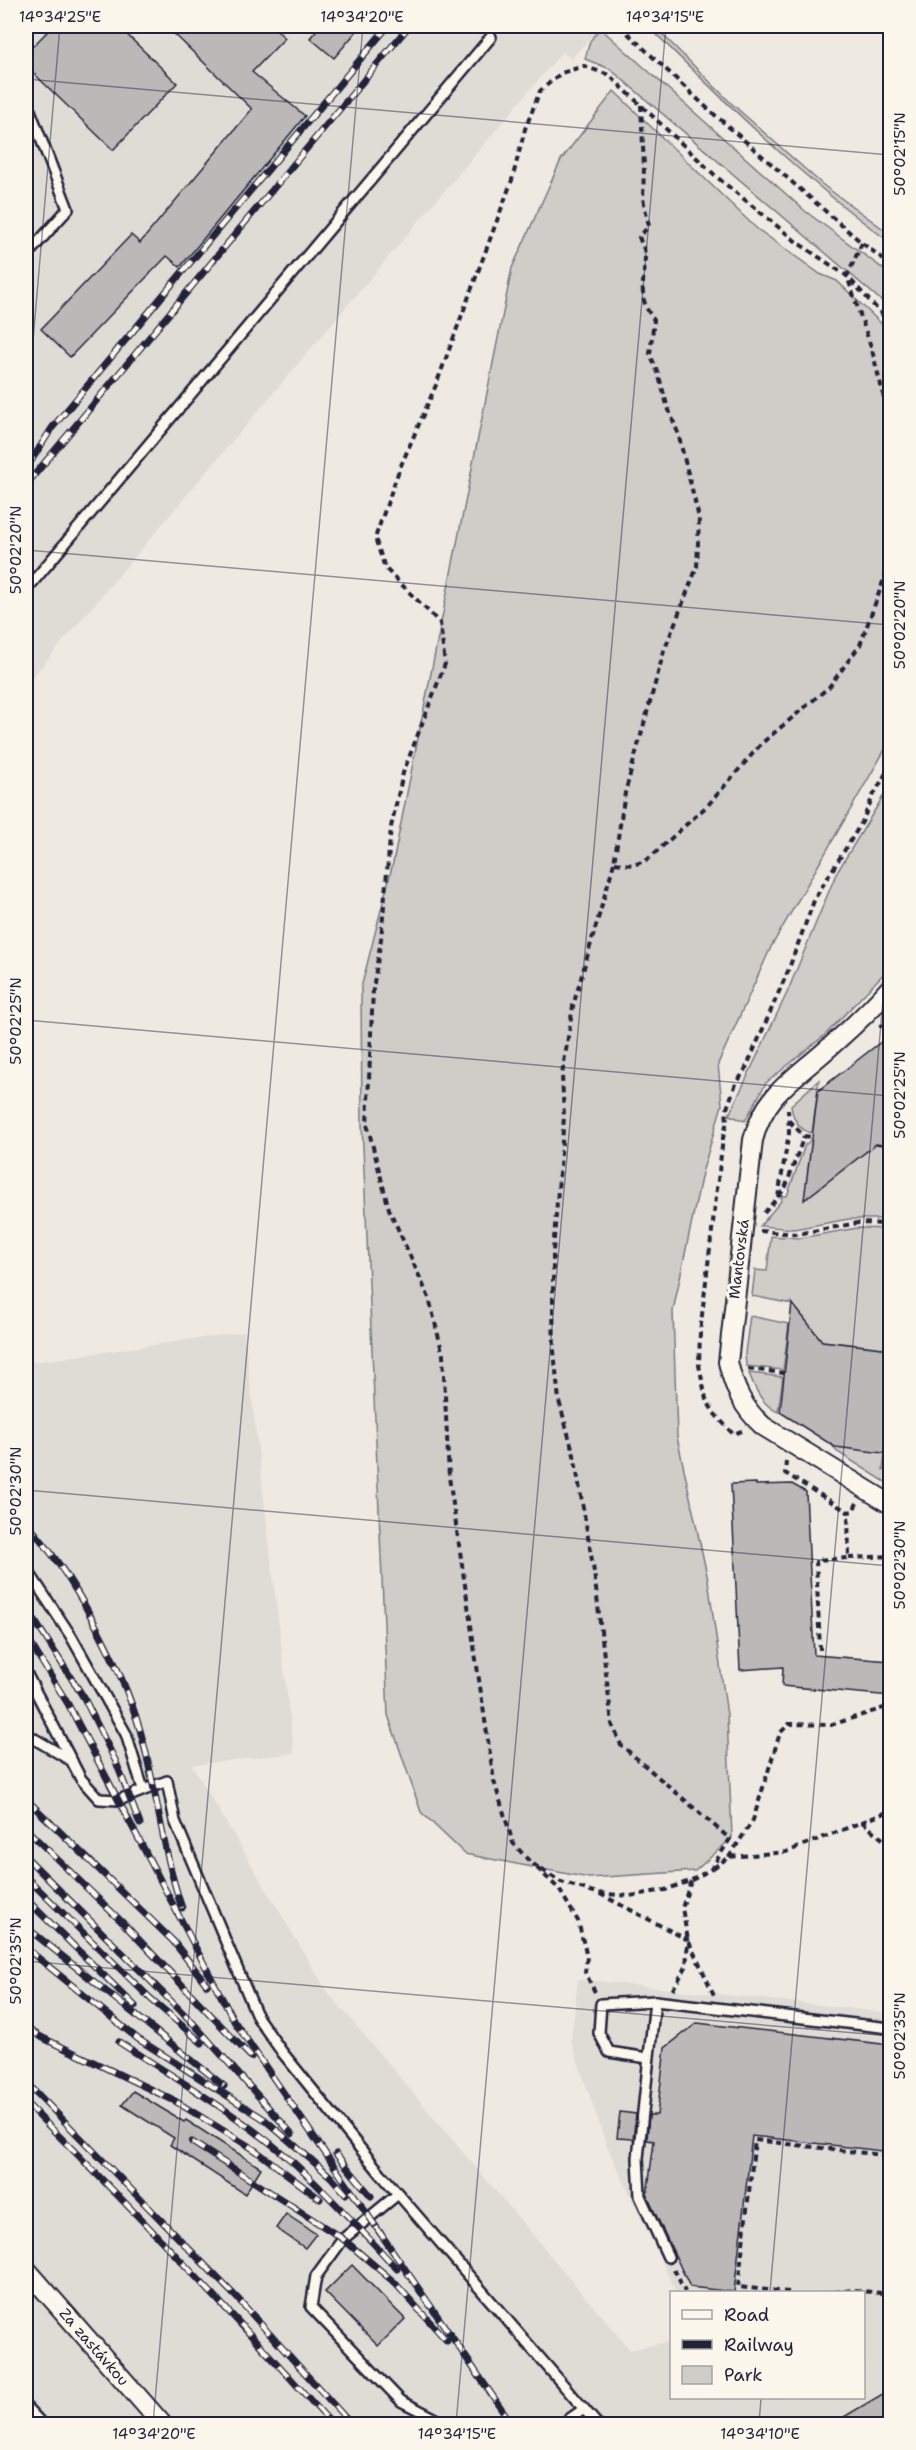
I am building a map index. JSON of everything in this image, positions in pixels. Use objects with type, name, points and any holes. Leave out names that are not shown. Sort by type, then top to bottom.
[{"type":"street","name":"Mantovská","points":[[891,988],[824,1052],[782,1087],[761,1117],[753,1140],[728,1362],[737,1391],[748,1410],[763,1426],[891,1504]]},
{"type":"street","name":"Za zastávkou","points":[[26,2269],[162,2424]]},
{"type":"lane","points":[[26,590],[491,37]]},
{"type":"lane","points":[[26,100],[68,209],[26,256]]},
{"type":"lane","points":[[26,1568],[71,1636],[126,1734],[143,1790]]},
{"type":"lane","points":[[26,1673],[81,1779],[99,1799],[120,1800],[167,1781],[175,1821],[258,2018],[282,2052],[398,2194],[597,2424]]},
{"type":"lane","points":[[26,1734],[72,1761]]},
{"type":"lane","points":[[655,2001],[638,2157],[640,2196],[668,2257]]},
{"type":"lane","points":[[648,2058],[609,2052],[599,2033],[601,2004],[655,2001],[891,2028]]},
{"type":"lane","points":[[398,2194],[343,2239],[316,2276],[311,2307],[401,2401],[446,2424]]},
{"type":"lane","points":[[26,2407],[42,2424]]},
{"type":"lane","points":[[562,2424],[584,2409]]},
{"type":"path","points":[[620,26],[707,108],[862,243],[891,264]]},
{"type":"path","points":[[601,2004],[585,1972],[588,1957],[578,1921],[559,1889],[513,1843],[494,1781],[448,1477],[443,1355],[429,1298],[389,1209],[367,1124],[373,988],[381,939],[391,827],[403,773],[445,664],[440,623],[385,568],[375,538],[399,470],[436,385],[512,180],[525,129],[540,91],[561,73],[584,66],[609,75],[718,178],[798,243],[847,276],[891,323]]},
{"type":"path","points":[[641,105],[644,167],[642,199],[649,226],[639,237],[646,252],[642,294],[646,309],[654,320],[650,354],[678,433],[699,518],[697,567],[661,662],[625,793],[614,863],[573,1006],[562,1075],[564,1117],[553,1263],[554,1351],[559,1401],[574,1455],[594,1572],[612,1724],[621,1745],[730,1839],[711,1869]]},
{"type":"path","points":[[862,243],[847,276],[872,350],[891,422]]},
{"type":"path","points":[[614,863],[633,865],[647,860],[708,805],[762,743],[830,687],[860,645],[891,555]]},
{"type":"path","points":[[746,1430],[733,1434],[714,1413],[706,1399],[699,1365],[700,1332],[723,1138],[727,1121],[726,1111],[735,1086],[746,1068],[788,971],[815,898],[862,822],[873,796],[891,766]]},
{"type":"path","points":[[870,1028],[891,1025]]},
{"type":"path","points":[[778,1197],[789,1121],[788,1104]]},
{"type":"path","points":[[789,1121],[804,1136],[812,1137]]},
{"type":"path","points":[[804,1136],[786,1186],[757,1222],[756,1230],[796,1234],[858,1223],[891,1224]]},
{"type":"path","points":[[743,1365],[747,1377]]},
{"type":"path","points":[[758,1370],[784,1373]]},
{"type":"path","points":[[787,1455],[785,1473],[848,1512]]},
{"type":"path","points":[[848,1512],[853,1511],[859,1500],[867,1505]]},
{"type":"path","points":[[848,1512],[849,1558]]},
{"type":"path","points":[[820,1650],[816,1560],[891,1556]]},
{"type":"path","points":[[597,1893],[630,1896],[665,1890],[692,1880],[711,1869],[729,1857],[753,1820],[780,1733],[789,1725],[831,1725],[891,1706]]},
{"type":"path","points":[[729,1857],[786,1852],[891,1811]]},
{"type":"path","points":[[862,1822],[891,1845]]},
{"type":"path","points":[[530,1862],[561,1882],[597,1893],[688,1940]]},
{"type":"path","points":[[692,1880],[682,1908],[688,1940],[720,2008]]},
{"type":"path","points":[[665,2002],[686,1967],[688,1940]]},
{"type":"path","points":[[780,2291],[738,2286],[755,2140],[891,2156]]},
{"type":"path","points":[[668,2257],[685,2291]]},
{"type":"path","points":[[844,2291],[863,2291]]},
{"type":"path","points":[[865,2291],[891,2294]]},
{"type":"shaded area","points":[[26,26],[600,27],[571,59],[562,52],[26,685]]},
{"type":"shaded area","points":[[244,1332],[294,1753],[192,1765],[326,1990],[630,2350],[670,2341],[670,2399],[865,2399],[865,2291],[676,2291],[606,2144],[571,2041],[578,1979],[890,2013],[890,2424],[26,2424],[26,1363]]},
{"type":"green space","points":[[648,26],[654,26],[731,103],[823,185],[890,234],[890,242],[796,166],[735,111]]},
{"type":"green space","points":[[600,28],[805,211],[890,274],[890,308],[610,69],[585,59],[590,41]]},
{"type":"green space","points":[[614,91],[756,228],[820,274],[837,281],[890,332],[890,741],[771,947],[718,1064],[722,1105],[702,1173],[673,1311],[677,1437],[708,1580],[727,1715],[732,1838],[695,1871],[589,1878],[465,1854],[421,1812],[388,1715],[362,1124],[361,988],[393,863],[512,268],[561,160]]},
{"type":"green space","points":[[890,785],[890,967],[826,1034],[766,1083],[745,1121],[729,1115],[787,993],[836,874]]},
{"type":"green space","points":[[819,1080],[812,1133],[807,1132],[797,1123],[791,1105]]},
{"type":"green space","points":[[812,1139],[805,1199],[867,1151],[868,1143],[890,1146],[888,1219],[849,1219],[794,1229],[760,1226],[781,1201],[782,1196],[787,1196],[805,1145]]},
{"type":"green space","points":[[857,1228],[890,1229],[890,1241],[886,1240],[883,1259],[890,1261],[890,1349],[822,1341],[792,1304],[752,1296],[755,1270],[767,1271],[771,1236],[800,1238]]},
{"type":"green space","points":[[750,1316],[789,1324],[783,1370],[746,1366],[745,1353]]},
{"type":"green space","points":[[749,1373],[783,1377],[778,1412],[763,1401]]},
{"type":"green space","points":[[833,1446],[885,1453],[883,1470],[890,1471],[890,1485],[836,1451]]},
{"type":"building","points":[[53,26],[118,26],[177,83],[113,150],[26,66],[26,53]]},
{"type":"building","points":[[166,26],[273,26],[285,38],[252,72],[305,116],[180,267],[167,256],[70,357],[41,329],[131,235],[140,243],[252,109]]},
{"type":"building","points":[[320,26],[361,26],[334,58],[310,38]]},
{"type":"building","points":[[891,1034],[891,1146],[876,1144],[804,1200],[818,1091]]},
{"type":"building","points":[[792,1303],[822,1341],[891,1349],[891,1454],[835,1447],[780,1412]]},
{"type":"building","points":[[756,1483],[756,1485],[792,1484],[806,1492],[814,1655],[891,1661],[891,1696],[782,1686],[783,1667],[740,1670],[731,1484]]},
{"type":"building","points":[[697,2023],[891,2045],[891,2152],[752,2136],[734,2291],[690,2287],[647,2196],[654,2141],[647,2140],[649,2115],[657,2115],[665,2048]]},
{"type":"building","points":[[133,2091],[184,2122],[186,2120],[261,2168],[245,2194],[170,2145],[174,2138],[122,2105]]},
{"type":"building","points":[[620,2112],[636,2114],[633,2139],[617,2138]]},
{"type":"building","points":[[286,2214],[316,2234],[305,2248],[276,2228]]},
{"type":"building","points":[[352,2265],[405,2319],[378,2346],[325,2292]]},
{"type":"building","points":[[891,2389],[891,2424],[832,2424]]},
{"type":"railway","points":[[26,469],[52,428],[388,26]]},
{"type":"railway","points":[[26,485],[409,26]]},
{"type":"railway","points":[[26,1523],[60,1566],[93,1620],[132,1705],[151,1775],[169,1864],[182,1908]]},
{"type":"railway","points":[[26,1607],[84,1698],[116,1762],[140,1824]]},
{"type":"railway","points":[[26,1636],[68,1704],[234,2021],[381,2234]]},
{"type":"railway","points":[[26,1799],[173,1941],[207,1985]]},
{"type":"railway","points":[[26,1829],[121,1921],[251,2057]]},
{"type":"railway","points":[[26,1857],[193,2023],[292,2134]]},
{"type":"railway","points":[[26,1877],[151,1999],[202,2043]]},
{"type":"railway","points":[[26,1899],[135,2006]]},
{"type":"railway","points":[[26,1927],[224,2086]]},
{"type":"railway","points":[[26,1948],[138,2039],[264,2119],[330,2176],[346,2194]]},
{"type":"railway","points":[[26,2028],[175,2101],[255,2150],[320,2199]]},
{"type":"railway","points":[[119,2042],[209,2099],[274,2146],[321,2188],[397,2269]]},
{"type":"railway","points":[[26,2082],[239,2300],[351,2424]]},
{"type":"railway","points":[[26,2103],[181,2261],[332,2424]]},
{"type":"railway","points":[[192,2142],[343,2239],[394,2282],[447,2341]]},
{"type":"railway","points":[[336,2154],[371,2196]]},
{"type":"railway","points":[[376,2227],[512,2424]]}]
